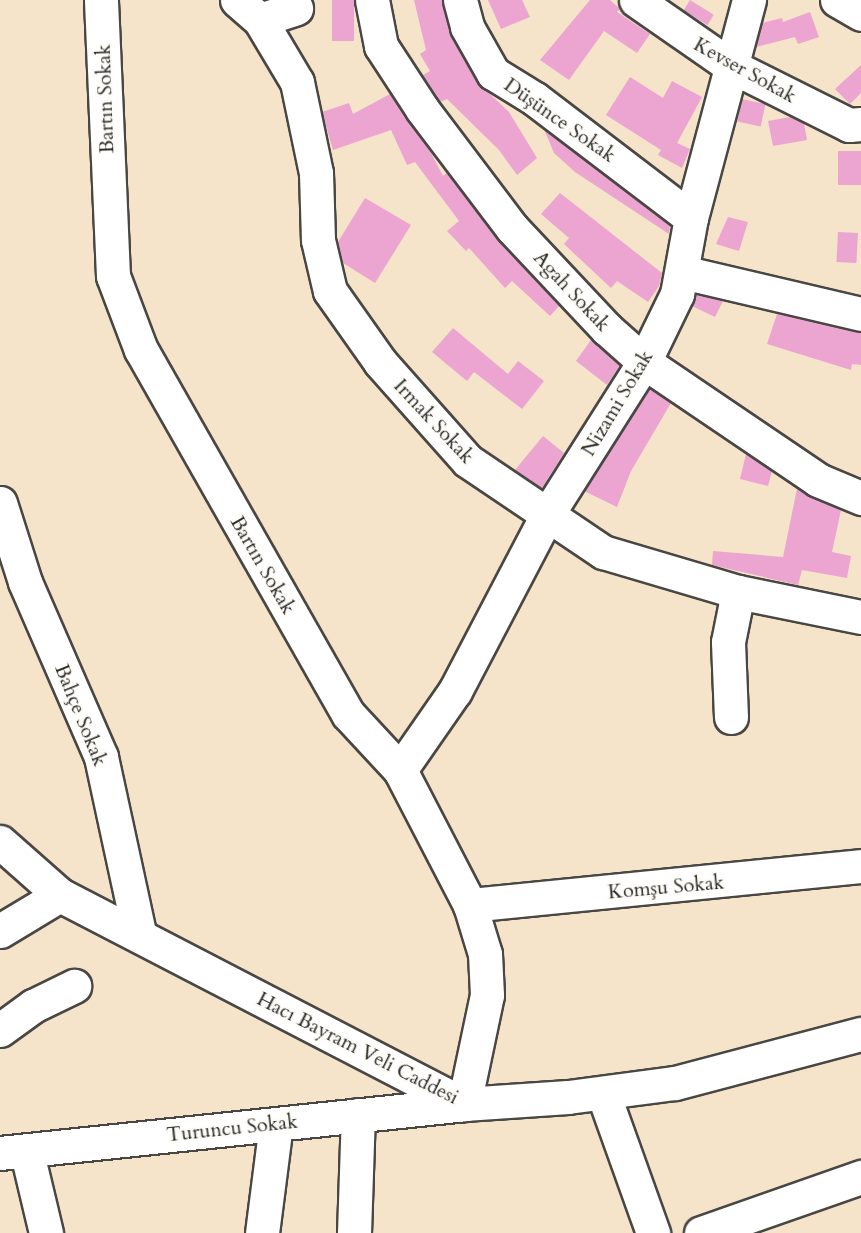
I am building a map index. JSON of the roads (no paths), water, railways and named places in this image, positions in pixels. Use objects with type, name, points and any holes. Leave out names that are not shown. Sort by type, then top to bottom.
[{"type":"street","name":"Bartın Sokak","points":[[101,0],[113,276],[141,350],[348,714],[400,770],[470,905],[485,954],[487,995],[464,1104]]},
{"type":"street","name":"Agah Sokak","points":[[372,0],[381,46],[422,109],[512,228],[607,329],[644,362],[818,480],[861,498]]},
{"type":"street","name":"Düşünce Sokak","points":[[460,0],[466,27],[493,73],[536,99],[691,218]]},
{"type":"street","name":"Kevser Sokak","points":[[636,0],[652,15],[731,66],[849,125],[861,124]]},
{"type":"street","name":"Nizami Sokak","points":[[400,770],[455,691],[547,515],[644,362],[677,294],[691,218],[749,0]]},
{"type":"street","points":[[837,0],[861,14]]},
{"type":"street","points":[[248,10],[296,8]]},
{"type":"street","name":"Irmak Sokak","points":[[248,10],[297,82],[316,173],[318,240],[330,291],[380,362],[468,461],[603,552],[738,592],[861,616]]},
{"type":"street","points":[[682,272],[861,314]]},
{"type":"street","name":"Bahçe Sokak","points":[[0,503],[25,582],[101,757],[139,933]]},
{"type":"street","points":[[731,717],[728,642],[738,592]]},
{"type":"street","name":"Hacı Bayram Veli Caddesi","points":[[0,842],[60,895],[139,933],[464,1104],[603,1093],[675,1083],[861,1034]]},
{"type":"street","name":"Komşu Sokak","points":[[470,905],[861,866]]},
{"type":"street","points":[[0,930],[60,895]]},
{"type":"street","points":[[0,1030],[33,1006],[74,986]]},
{"type":"street","points":[[603,1093],[653,1233]]},
{"type":"street","name":"Turuncu Sokak","points":[[13,1153],[464,1104]]},
{"type":"street","points":[[354,1233],[358,1115]]},
{"type":"street","points":[[262,1233],[276,1124]]},
{"type":"street","points":[[13,1153],[46,1233]]},
{"type":"street","points":[[700,1233],[861,1177]]}]
